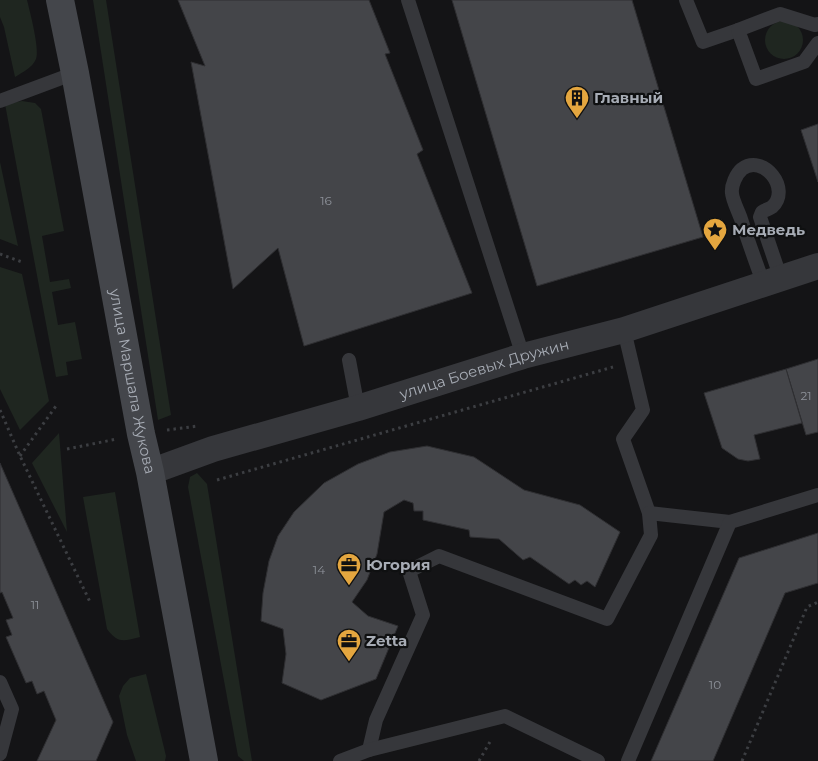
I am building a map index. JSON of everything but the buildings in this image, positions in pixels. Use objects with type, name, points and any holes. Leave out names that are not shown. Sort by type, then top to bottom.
[{"type":"street","name":"улица Маршала Жукова","points":[[60,0],[204,761]]},
{"type":"street","name":"улица Боевых Дружин","points":[[150,472],[213,449],[358,408],[523,356],[624,330],[818,266]]},
{"type":"lane","points":[[408,0],[523,356]]},
{"type":"lane","points":[[686,0],[703,42],[780,14],[815,25],[818,24]]},
{"type":"lane","points":[[738,30],[756,79],[804,62],[818,42]]},
{"type":"lane","points":[[0,101],[75,73]]},
{"type":"lane","points":[[754,165],[763,167],[772,174],[778,184],[779,194],[776,202],[771,208],[762,212],[760,217],[772,282],[732,194],[736,176],[743,168],[754,165]]},
{"type":"lane","points":[[369,750],[376,720],[423,615],[409,571],[439,556],[607,619],[651,534],[649,513],[623,439],[643,410],[624,330]]},
{"type":"lane","points":[[349,360],[358,408]]},
{"type":"lane","points":[[649,513],[730,522],[818,494]]},
{"type":"lane","points":[[628,761],[730,522]]},
{"type":"lane","points":[[0,682],[12,710],[0,754]]},
{"type":"lane","points":[[340,761],[369,750],[505,716],[598,761]]},
{"type":"path","points":[[0,254],[22,262]]},
{"type":"path","points":[[218,480],[631,362]]},
{"type":"path","points":[[20,456],[56,406]]},
{"type":"path","points":[[0,410],[91,604]]},
{"type":"path","points":[[742,761],[807,607],[818,602]]},
{"type":"shaded area","points":[[0,0],[27,0],[34,31],[37,48],[36,59],[30,67],[15,77],[0,17]]},
{"type":"shaded area","points":[[93,0],[106,0],[171,415],[158,420]]},
{"type":"shaded area","points":[[784,21],[797,27],[803,40],[797,53],[784,59],[771,53],[765,40],[771,27]]},
{"type":"shaded area","points":[[22,101],[35,103],[41,109],[64,231],[42,236],[50,282],[69,279],[71,288],[52,292],[58,325],[75,322],[82,359],[66,362],[68,375],[56,377],[5,104]]},
{"type":"shaded area","points":[[0,162],[18,246],[0,239]]},
{"type":"shaded area","points":[[0,267],[22,274],[49,401],[20,430],[0,389]]},
{"type":"shaded area","points":[[59,433],[67,532],[32,463]]},
{"type":"shaded area","points":[[197,473],[207,484],[252,761],[244,761],[238,756],[188,487],[190,477]]},
{"type":"shaded area","points":[[115,492],[140,637],[125,640],[118,639],[107,629],[83,497]]},
{"type":"shaded area","points":[[146,674],[166,756],[165,761],[136,761],[127,735],[119,696],[123,686],[130,678]]},
{"type":"place","name":"Главный","points":[[577,119]]},
{"type":"place","name":"Медведь","points":[[715,251]]},
{"type":"place","name":"Югория","points":[[349,586]]},
{"type":"place","name":"Zetta","points":[[349,662]]}]
